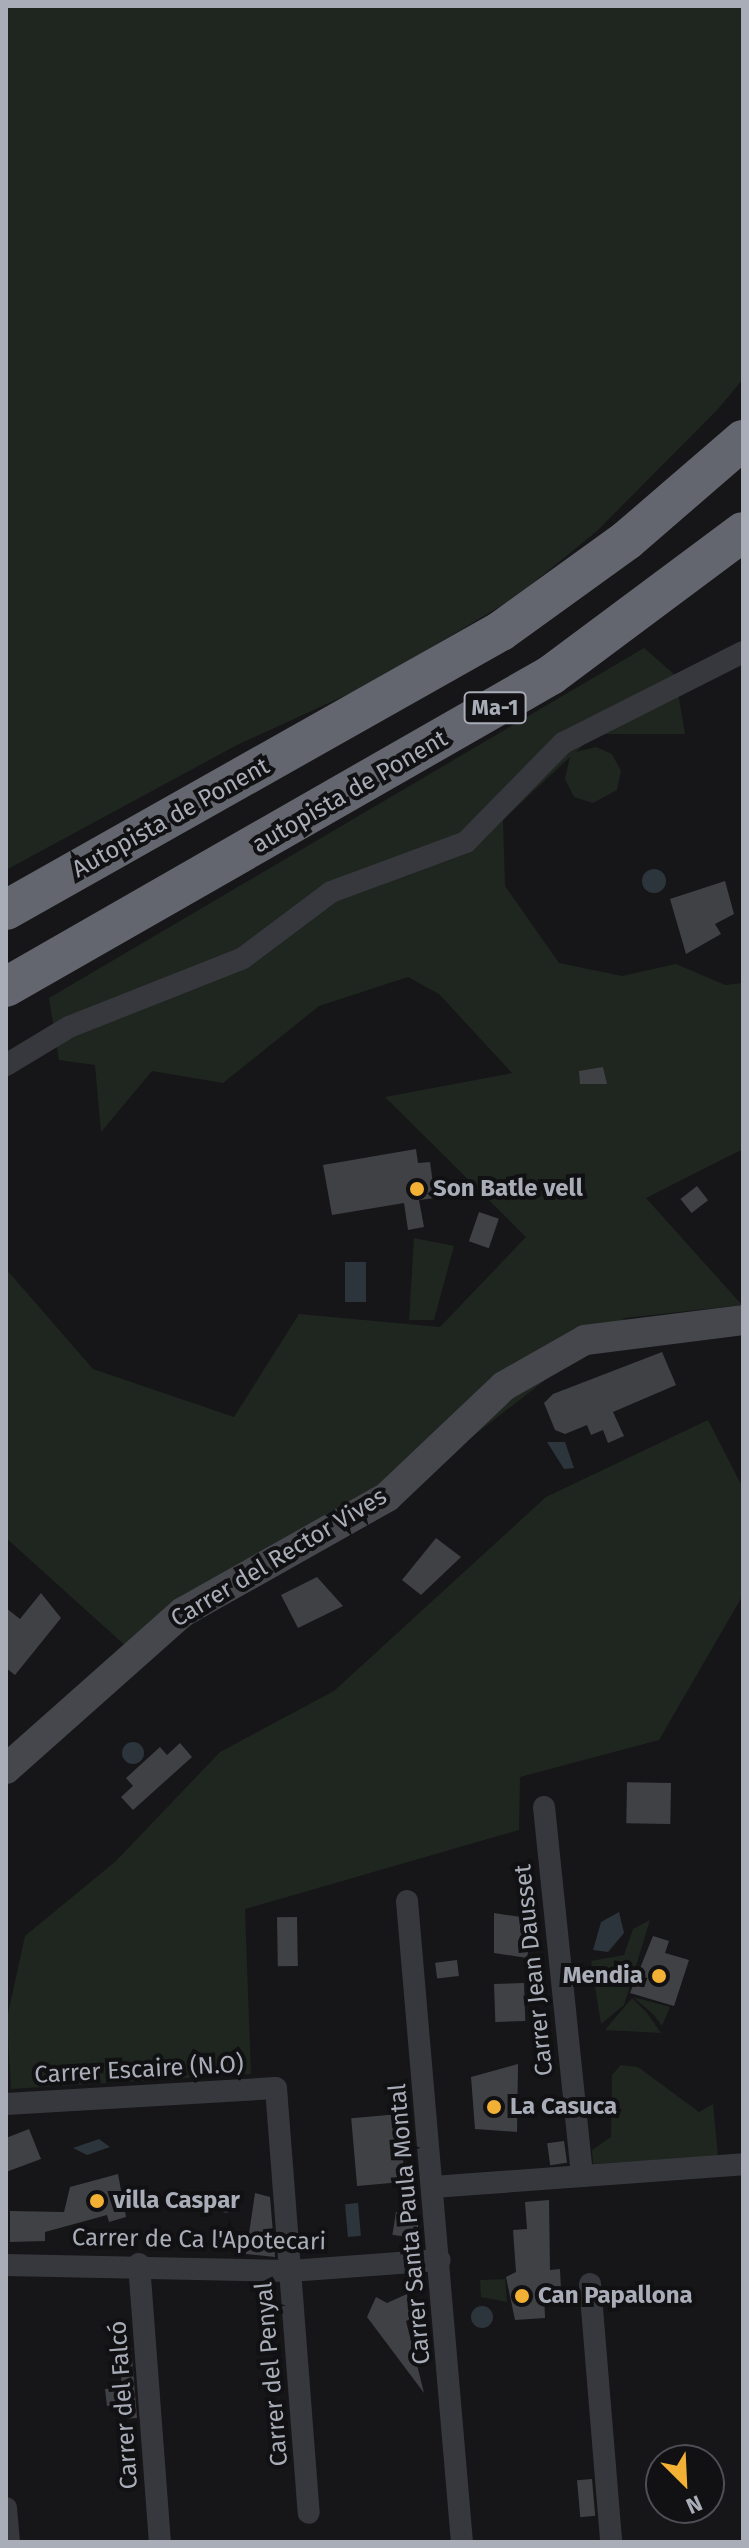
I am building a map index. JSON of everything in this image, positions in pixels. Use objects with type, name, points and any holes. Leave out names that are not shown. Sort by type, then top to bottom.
[{"type":"highway","name":"Autopista de Ponent","points":[[13,904],[337,727],[585,572],[743,440]]},
{"type":"highway","name":"autopista de Ponent","points":[[231,860],[564,667],[743,532]]},
{"type":"highway","name":"Autopista de Ponent","points":[[6,987],[231,860]]},
{"type":"street","points":[[6,1065],[69,1027],[243,958],[331,892],[466,842],[563,743],[743,652]]},
{"type":"street","name":"Carrer del Rector Vives","points":[[6,1769],[183,1612],[387,1497],[504,1386],[585,1340],[743,1320]]},
{"type":"street","name":"Carrer Jean Dausset","points":[[544,1807],[582,2176]]},
{"type":"street","name":"Carrer Santa Paula Montal","points":[[407,1901],[462,2542]]},
{"type":"street","name":"Carrer Escaire (N.O)","points":[[6,2104],[276,2088]]},
{"type":"street","name":"Carrer del Penyal","points":[[276,2088],[309,2513]]},
{"type":"street","points":[[433,2187],[743,2164]]},
{"type":"street","name":"Carrer de Ca l'Apotecari","points":[[6,2265],[139,2264],[290,2271],[440,2260]]},
{"type":"street","name":"Carrer del Falcó","points":[[139,2264],[160,2542]]},
{"type":"street","points":[[590,2284],[611,2542]]},
{"type":"street","points":[[6,2508],[9,2542]]},
{"type":"shaded area","points":[[6,6],[743,6],[743,379],[718,409],[597,531],[516,597],[366,686],[237,745],[6,870]]},
{"type":"shaded area","points":[[644,648],[675,675],[685,734],[595,734],[576,752],[596,747],[612,754],[621,771],[617,790],[593,803],[574,797],[565,779],[570,757],[503,820],[505,886],[559,963],[622,976],[676,964],[725,985],[743,983],[743,1149],[646,1198],[742,1305],[625,1318],[383,1506],[139,1658],[6,1538],[6,1269],[93,1369],[234,1417],[299,1314],[440,1327],[526,1237],[385,1097],[512,1073],[439,994],[408,977],[319,1006],[223,1083],[152,1071],[101,1132],[95,1065],[59,1060],[49,998]]},
{"type":"shaded area","points":[[654,869],[662,873],[666,881],[662,889],[654,893],[646,889],[642,881],[646,873]]},
{"type":"shaded area","points":[[414,1238],[454,1246],[434,1320],[409,1320]]},
{"type":"shaded area","points":[[345,1262],[366,1262],[366,1302],[345,1302]]},
{"type":"shaded area","points":[[708,1420],[743,1488],[743,1595],[659,1740],[520,1777],[519,1830],[245,1909],[251,2074],[11,2089],[7,2018],[25,1936],[116,1861],[220,1752],[334,1691],[546,1497]]},
{"type":"shaded area","points":[[547,1442],[565,1442],[574,1468],[564,1469]]},
{"type":"shaded area","points":[[133,1742],[141,1745],[144,1753],[141,1761],[133,1764],[125,1761],[122,1753],[125,1745]]},
{"type":"shaded area","points":[[619,1912],[624,1933],[608,1952],[593,1950],[601,1922]]},
{"type":"shaded area","points":[[650,1920],[624,2005],[601,2024],[591,1961],[624,1955],[633,1929]]},
{"type":"shaded area","points":[[633,1997],[670,2007],[662,2026],[653,2014]]},
{"type":"shaded area","points":[[632,1998],[647,2013],[661,2033],[605,2030]]},
{"type":"shaded area","points":[[621,2065],[638,2067],[699,2112],[713,2104],[718,2156],[593,2164],[592,2150],[611,2137],[612,2075]]},
{"type":"shaded area","points":[[99,2139],[110,2147],[87,2155],[73,2148]]},
{"type":"shaded area","points":[[226,2193],[233,2196],[236,2203],[233,2210],[226,2213],[219,2210],[216,2203],[219,2196]]},
{"type":"shaded area","points":[[358,2203],[361,2236],[348,2237],[345,2204]]},
{"type":"shaded area","points":[[505,2279],[507,2302],[481,2297],[480,2280]]},
{"type":"shaded area","points":[[482,2306],[490,2309],[493,2317],[490,2325],[482,2328],[474,2325],[471,2317],[474,2309]]},
{"type":"building","points":[[725,881],[734,914],[715,924],[721,934],[686,954],[670,899]]},
{"type":"building","points":[[603,1067],[607,1084],[580,1084],[579,1071]]},
{"type":"building","name":"Son Batle vell","points":[[416,1149],[418,1163],[430,1162],[435,1198],[419,1200],[424,1227],[408,1230],[404,1203],[332,1215],[323,1165]]},
{"type":"building","points":[[697,1186],[708,1200],[692,1213],[680,1199]]},
{"type":"building","points":[[479,1212],[499,1219],[489,1248],[469,1241]]},
{"type":"building","points":[[662,1352],[676,1385],[613,1412],[624,1436],[608,1443],[603,1430],[591,1435],[587,1425],[565,1434],[555,1430],[544,1403],[553,1394]]},
{"type":"building","points":[[436,1538],[461,1557],[421,1595],[402,1580]]},
{"type":"building","points":[[317,1577],[343,1606],[298,1628],[281,1595]]},
{"type":"building","points":[[41,1593],[61,1618],[15,1675],[6,1668],[6,1608],[20,1619]]},
{"type":"building","points":[[180,1743],[192,1757],[133,1810],[121,1797],[133,1786],[126,1778],[160,1747],[167,1755]]},
{"type":"building","points":[[627,1782],[671,1783],[670,1824],[626,1823]]},
{"type":"building","points":[[494,1913],[534,1919],[527,1958],[494,1953]]},
{"type":"building","points":[[277,1917],[297,1917],[298,1966],[278,1966]]},
{"type":"building","name":"Mendia","points":[[653,1936],[669,1941],[665,1953],[689,1960],[674,2006],[630,1993]]},
{"type":"building","points":[[457,1960],[459,1976],[437,1979],[435,1963]]},
{"type":"building","points":[[524,1983],[525,2021],[495,2022],[494,1984]]},
{"type":"building","name":"La Casuca","points":[[518,2064],[517,2132],[475,2129],[471,2077]]},
{"type":"building","points":[[399,2114],[405,2182],[357,2186],[351,2118]]},
{"type":"building","points":[[29,2129],[41,2159],[6,2172],[6,2138]]},
{"type":"building","points":[[564,2141],[567,2163],[550,2165],[547,2143]]},
{"type":"building","points":[[118,2174],[126,2217],[109,2222],[107,2215],[45,2232],[45,2241],[10,2242],[10,2211],[64,2212],[70,2187]]},
{"type":"building","points":[[255,2193],[270,2197],[275,2257],[246,2254]]},
{"type":"building","points":[[549,2200],[550,2270],[560,2269],[561,2290],[544,2290],[545,2318],[515,2320],[506,2277],[516,2272],[513,2230],[527,2229],[525,2202]]},
{"type":"building","points":[[396,2212],[420,2216],[416,2238],[392,2235]]},
{"type":"building","points":[[407,2294],[416,2317],[406,2321],[424,2393],[367,2317],[376,2297],[387,2303]]},
{"type":"building","points":[[131,2345],[137,2418],[123,2419],[122,2405],[107,2406],[105,2389],[122,2387],[118,2347]]},
{"type":"building","points":[[592,2479],[595,2516],[580,2517],[577,2480]]},
{"type":"place","name":"Son Batle vell","points":[[417,1189]]},
{"type":"place","name":"Mendia","points":[[659,1976]]},
{"type":"place","name":"La Casuca","points":[[494,2107]]},
{"type":"place","name":"villa Caspar","points":[[97,2201]]},
{"type":"place","name":"Can Papallona","points":[[522,2296]]}]
